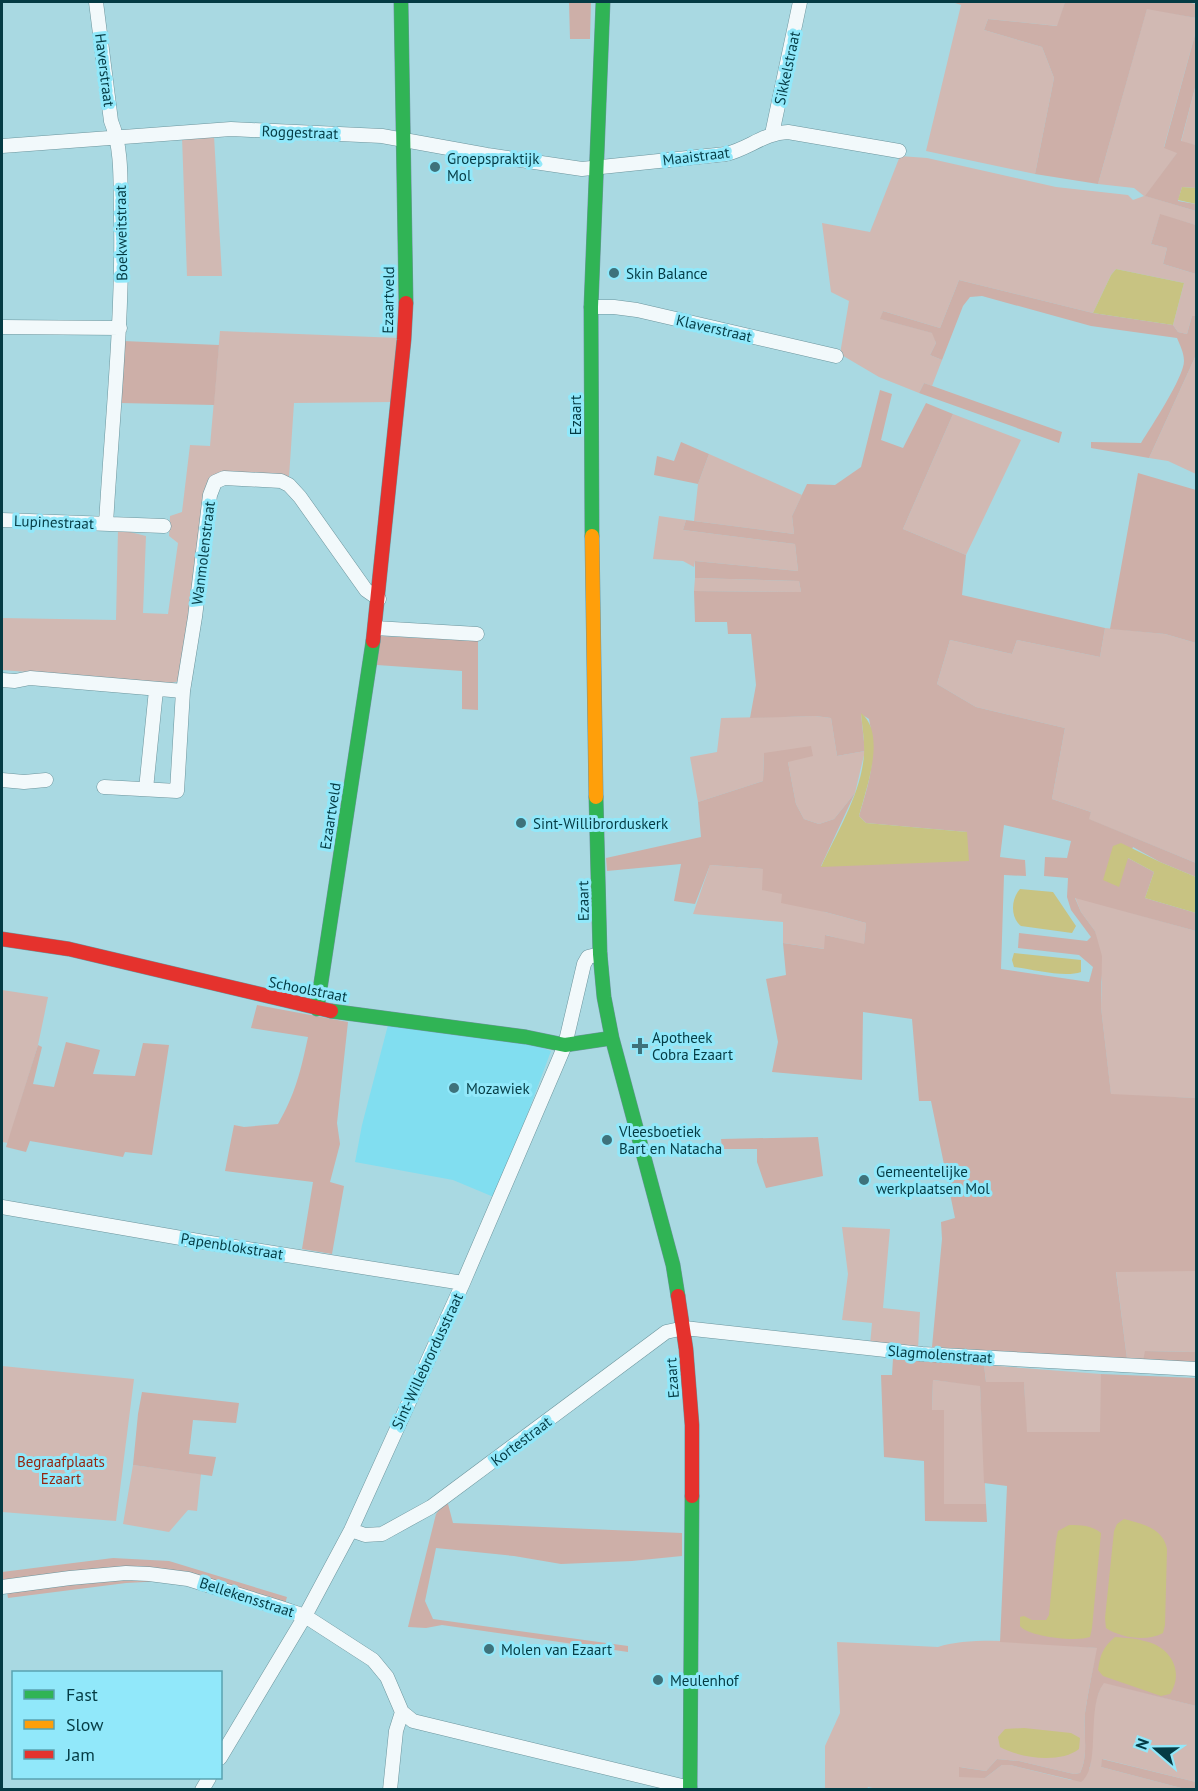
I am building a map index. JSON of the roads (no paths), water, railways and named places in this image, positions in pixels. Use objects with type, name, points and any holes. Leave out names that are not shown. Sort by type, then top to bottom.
[{"type":"main road","name":"Ezaartveld","points":[[317,1010],[379,598],[404,340],[406,308],[400,2]]},
{"type":"main road","name":"Ezaart","points":[[603,2],[591,307],[593,640],[600,954],[604,997],[612,1038],[673,1265],[684,1328],[692,1425],[690,1789]]},
{"type":"main road","name":"Schoolstraat","points":[[2,939],[69,949],[317,1010],[526,1037],[565,1045],[612,1038]]},
{"type":"street","name":"Haverstraat","points":[[96,2],[111,121],[118,137]]},
{"type":"street","name":"Sikkelstraat","points":[[772,134],[801,2]]},
{"type":"street","name":"Roggestraat","points":[[2,146],[231,129],[382,136],[582,169],[596,168]]},
{"type":"street","name":"Maaistraat","points":[[596,168],[726,154],[738,151],[772,134],[788,132],[899,151]]},
{"type":"street","name":"Boekweitstraat","points":[[111,441],[122,278],[118,137]]},
{"type":"street","name":"Klaverstraat","points":[[591,307],[614,307],[653,313],[836,356]]},
{"type":"street","points":[[2,327],[120,328]]},
{"type":"street","name":"Lupinestraat","points":[[106,524],[111,441]]},
{"type":"street","name":"Wanmolenstraat","points":[[104,787],[177,791],[183,691],[210,495],[216,482],[224,478],[281,481],[289,485],[295,490],[366,590],[379,598]]},
{"type":"street","name":"Lupinestraat","points":[[2,520],[164,526]]},
{"type":"street","points":[[375,628],[477,634]]},
{"type":"street","points":[[2,680],[15,681],[30,678],[183,691]]},
{"type":"street","points":[[146,789],[156,690]]},
{"type":"street","points":[[2,780],[24,782],[46,780]]},
{"type":"street","name":"Sint-Willebrordusstraat","points":[[222,1755],[305,1616],[351,1530],[527,1138],[565,1045],[584,964],[588,957],[600,954]]},
{"type":"street","name":"Papenblokstraat","points":[[2,1207],[463,1283]]},
{"type":"street","name":"Slagmolenstraat","points":[[684,1328],[922,1354],[1197,1369]]},
{"type":"street","name":"Kortestraat","points":[[351,1530],[365,1535],[382,1534],[431,1507],[666,1332],[684,1328]]},
{"type":"street","name":"Bellekensstraat","points":[[2,1587],[126,1573],[169,1576],[201,1582],[305,1616],[372,1660],[387,1677],[402,1712]]},
{"type":"street","points":[[390,1790],[396,1731],[402,1712],[421,1724],[690,1789]]},
{"type":"place","name":"Groepspraktijk Mol","points":[[435,167]]},
{"type":"place","name":"Skin Balance","points":[[614,273]]},
{"type":"place","name":"Sint-Willibrorduskerk","points":[[521,823]]},
{"type":"place","name":"Apotheek Cobra Ezaart","points":[[640,1046]]},
{"type":"place","name":"Mozawiek","points":[[454,1088]]},
{"type":"place","name":"Vleesboetiek Bart en Natacha","points":[[607,1140]]},
{"type":"place","name":"Gemeentelijke werkplaatsen Mol","points":[[864,1180]]},
{"type":"place","name":"Molen van Ezaart","points":[[489,1649]]},
{"type":"place","name":"Meulenhof","points":[[658,1680]]},
{"type":"park label","name":"Begraafplaats Ezaart","points":[[61,1470]]}]
